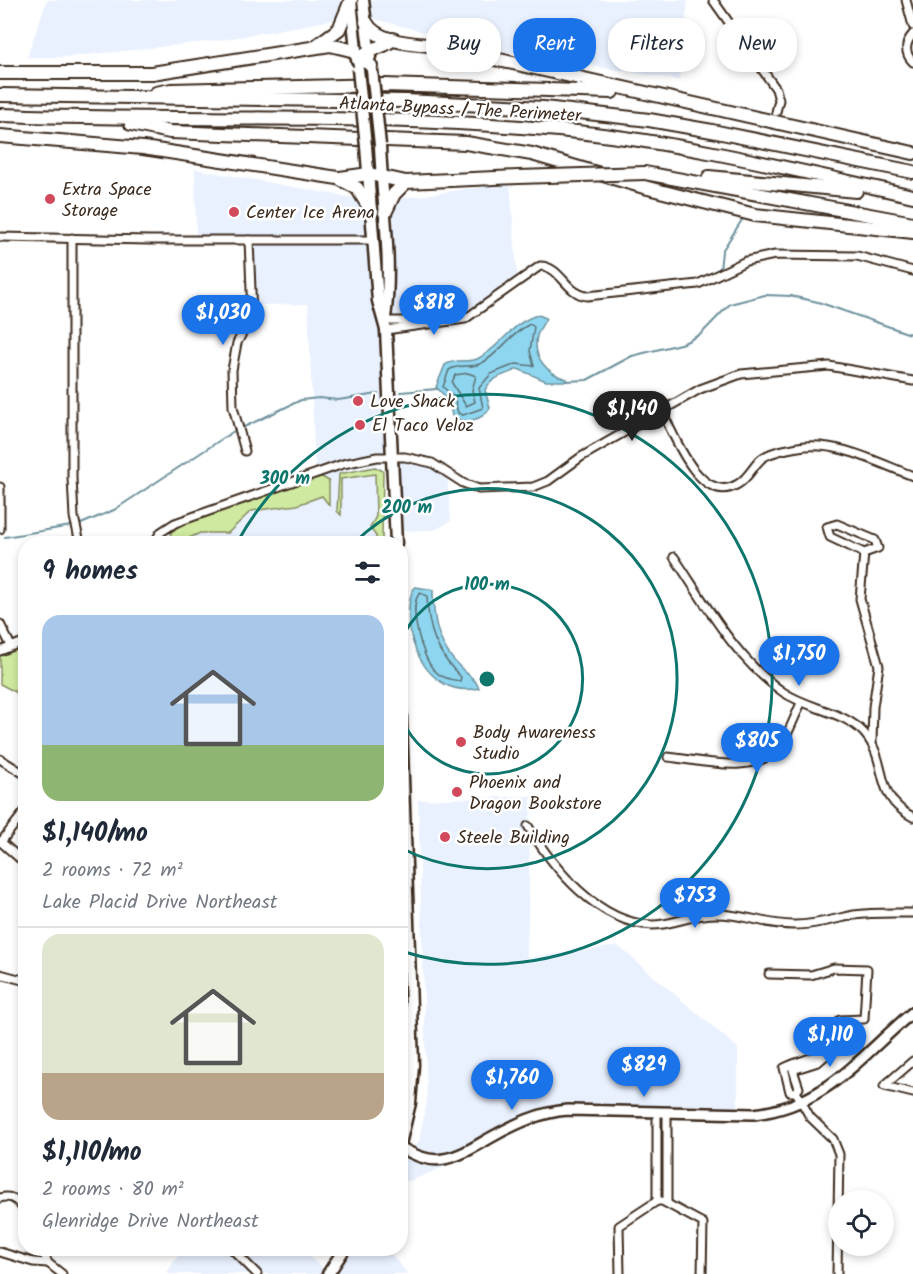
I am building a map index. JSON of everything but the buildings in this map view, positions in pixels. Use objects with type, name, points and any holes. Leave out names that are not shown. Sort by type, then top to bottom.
[{"type":"highway","points":[[312,48],[328,40],[339,29],[351,0]]},
{"type":"highway","points":[[366,22],[375,32],[393,39],[437,46],[640,94],[913,153]]},
{"type":"highway","points":[[361,59],[388,45],[393,39]]},
{"type":"highway","points":[[0,74],[152,73],[338,46],[361,59],[371,68]]},
{"type":"highway","points":[[133,98],[171,90],[384,86],[640,94]]},
{"type":"highway","name":"Atlanta Bypass / The Perimeter","points":[[0,95],[406,101],[556,109],[712,131],[913,172]]},
{"type":"highway","name":"Atlanta Bypass / The Perimeter","points":[[0,115],[103,119],[439,123],[554,130],[679,147],[912,196]]},
{"type":"highway","points":[[103,119],[170,132],[466,142],[532,154],[644,187],[755,215],[913,232]]},
{"type":"highway","points":[[0,136],[143,148],[338,178],[369,174],[406,182],[645,173],[766,180],[912,196]]},
{"type":"highway","points":[[645,173],[754,191],[913,223]]},
{"type":"highway","points":[[338,178],[357,188],[372,212]]},
{"type":"highway","points":[[385,213],[394,194],[406,182]]},
{"type":"main road","points":[[351,0],[361,59],[378,301],[385,326]]},
{"type":"main road","points":[[361,59],[366,22],[363,0]]},
{"type":"main road","points":[[371,68],[385,213],[387,301],[385,326],[396,536]]},
{"type":"main road","points":[[408,1005],[412,1085],[408,1105]]},
{"type":"main road","points":[[408,1150],[425,1158],[444,1159],[460,1154],[514,1125],[546,1114],[568,1110],[754,1114],[776,1111],[802,1102],[842,1077],[913,1012]]},
{"type":"main road","points":[[328,1274],[340,1256]]},
{"type":"street","points":[[713,0],[776,89],[779,100],[776,112]]},
{"type":"street","points":[[906,0],[913,26]]},
{"type":"street","points":[[913,34],[906,44],[907,54],[913,62]]},
{"type":"street","points":[[0,237],[374,240]]},
{"type":"street","points":[[72,238],[72,478],[74,517],[78,536]]},
{"type":"street","points":[[245,451],[233,407],[232,370],[237,343],[252,315],[249,240]]},
{"type":"street","points":[[385,326],[465,320],[540,266],[552,268],[572,291],[587,296],[698,284],[746,261],[775,255],[856,256],[913,271]]},
{"type":"street","points":[[158,536],[175,523],[343,464],[392,457],[432,463],[462,483],[479,489],[533,487],[548,481],[581,457],[718,381],[765,370],[829,366],[913,381]]},
{"type":"street","points":[[662,411],[684,458],[708,483],[718,489],[728,489],[739,483],[767,455],[816,445],[839,449],[913,476]]},
{"type":"street","points":[[0,487],[0,529]]},
{"type":"street","points":[[837,524],[874,540],[878,548],[864,553],[830,537],[827,527],[837,524]]},
{"type":"street","points":[[864,553],[860,599],[879,666],[873,707],[872,743]]},
{"type":"street","points":[[674,557],[747,661],[771,683],[801,703],[852,723],[872,743],[879,758],[888,796],[899,808],[913,817]]},
{"type":"street","points":[[0,624],[11,646]]},
{"type":"street","points":[[0,651],[18,644]]},
{"type":"street","points":[[668,757],[742,764],[761,760],[782,744],[801,703]]},
{"type":"street","points":[[0,759],[18,770]]},
{"type":"street","points":[[18,820],[1,842],[18,857]]},
{"type":"street","points":[[528,826],[550,859],[576,886],[614,914],[638,923],[663,924],[718,914],[770,924],[798,926],[867,914],[913,913]]},
{"type":"street","points":[[770,974],[811,975],[834,968],[867,969],[864,1019],[840,1020],[828,1048],[818,1062],[793,1070],[799,1088],[796,1092],[810,1117],[833,1138],[839,1154],[837,1274]]},
{"type":"street","points":[[0,974],[18,979]]},
{"type":"street","points":[[913,1061],[884,1086],[913,1093]]},
{"type":"street","points":[[657,1112],[657,1201]]},
{"type":"street","points":[[667,1112],[667,1202]]},
{"type":"street","points":[[0,1198],[11,1197],[18,1201]]},
{"type":"street","points":[[620,1274],[619,1227],[657,1201],[667,1202],[703,1223],[702,1274]]},
{"type":"street","points":[[0,1252],[33,1262],[48,1263]]},
{"type":"street","points":[[45,1256],[48,1263],[62,1274]]},
{"type":"street","points":[[239,1256],[256,1274]]},
{"type":"shaded area","points":[[47,0],[688,0],[686,18],[608,18],[608,68],[596,66],[596,18],[513,18],[513,53],[501,51],[501,18],[426,18],[426,33],[360,15],[222,40],[69,57],[27,57]]},
{"type":"shaded area","points":[[630,72],[680,72],[679,80]]},
{"type":"shaded area","points":[[195,169],[376,202],[510,183],[518,285],[468,318],[389,323],[398,422],[387,462],[446,463],[451,521],[435,530],[393,531],[386,463],[315,468],[308,304],[251,305],[249,238],[196,236]]},
{"type":"shaded area","points":[[375,465],[383,469],[382,536],[163,536],[181,524],[318,475]]},
{"type":"shaded area","points":[[531,796],[527,958],[618,946],[738,1048],[738,1115],[592,1108],[510,1126],[444,1167],[408,1181],[408,1157],[419,1141],[427,1100],[418,800]]},
{"type":"shaded area","points":[[178,1256],[309,1256],[328,1272],[339,1256],[393,1256],[408,1274],[166,1274]]},
{"type":"green space","points":[[375,467],[383,471],[382,536],[376,536],[370,528],[376,516],[375,474],[341,479],[341,515],[337,511],[339,474]]},
{"type":"green space","points":[[322,477],[329,481],[329,505],[322,496],[297,505],[251,511],[228,533],[171,536],[171,532],[222,508],[267,491]]},
{"type":"green space","points":[[18,644],[18,693],[0,684],[0,652]]},
{"type":"water","points":[[538,315],[546,318],[537,336],[539,358],[547,369],[567,379],[566,381],[546,381],[518,369],[495,379],[485,390],[490,408],[483,416],[467,421],[452,416],[449,400],[436,387],[445,365],[477,359],[493,348],[520,323]]},
{"type":"water","points":[[416,587],[433,590],[434,612],[442,642],[453,660],[479,688],[460,689],[444,684],[420,659],[409,624],[409,606],[413,589]]},
{"type":"waterway","points":[[720,270],[722,251],[742,220]]},
{"type":"waterway","points":[[566,381],[587,380],[632,356],[684,343],[701,334],[730,304],[765,295],[791,296],[818,302],[913,335]]},
{"type":"waterway","points":[[401,392],[437,389]]},
{"type":"waterway","points":[[244,427],[301,400],[319,398],[338,400],[378,394]]},
{"type":"waterway","points":[[81,524],[114,510],[234,431]]},
{"type":"waterway","points":[[5,537],[71,526]]},
{"type":"place","name":"Extra Space Storage","points":[[50,199]]},
{"type":"place","name":"Center Ice Arena","points":[[234,212]]},
{"type":"place","name":"Love Shack","points":[[358,401]]},
{"type":"place","name":"El Taco Veloz","points":[[360,425]]},
{"type":"place","name":"Body Awareness Studio","points":[[461,742]]},
{"type":"place","name":"Phoenix and Dragon Bookstore","points":[[457,792]]},
{"type":"place","name":"Steele Building","points":[[445,837]]}]
